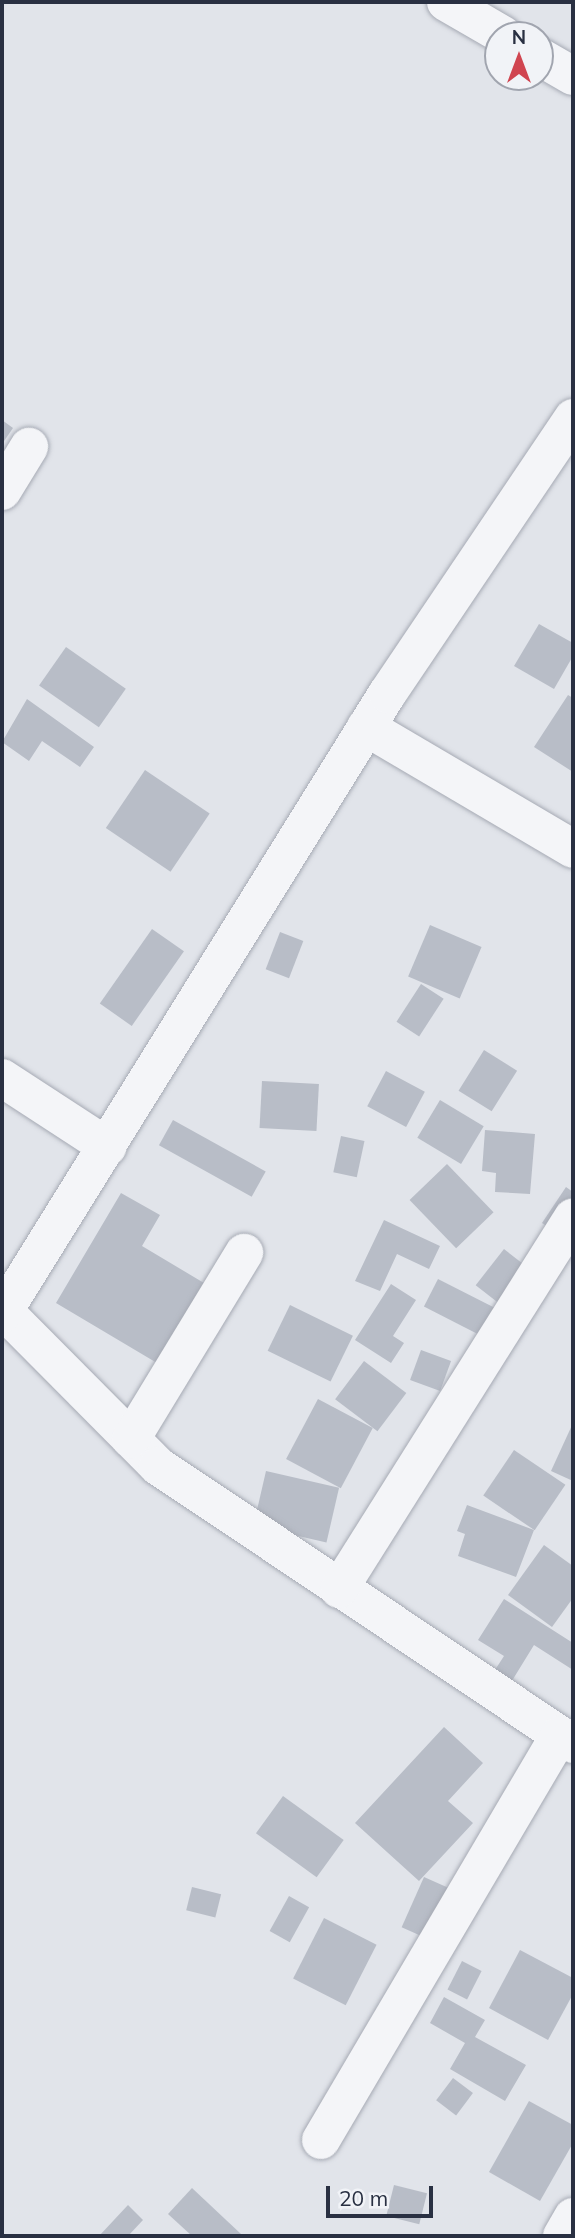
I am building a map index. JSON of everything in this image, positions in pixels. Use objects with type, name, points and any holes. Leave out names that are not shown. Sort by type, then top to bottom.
[{"type":"street","points":[[446,2],[484,24]]},
{"type":"street","points":[[554,65],[573,76]]},
{"type":"street","points":[[321,2140],[567,1739],[158,1466],[3,1312],[108,1147],[366,727],[573,418]]},
{"type":"street","points":[[2,491],[29,447]]},
{"type":"street","points":[[366,727],[573,849]]},
{"type":"street","points":[[2,1078],[108,1147]]},
{"type":"street","points":[[339,1589],[573,1217]]},
{"type":"street","points":[[131,1438],[244,1253]]},
{"type":"street","points":[[562,2236],[573,2217]]},
{"type":"building","points":[[2,420],[13,428],[2,444]]},
{"type":"building","points":[[539,624],[573,643],[573,656],[554,689],[514,666]]},
{"type":"building","points":[[66,647],[126,689],[99,727],[39,686]]},
{"type":"building","points":[[568,695],[573,698],[573,772],[534,747]]},
{"type":"building","points":[[27,699],[94,747],[80,767],[42,741],[29,761],[2,742]]},
{"type":"building","points":[[145,770],[210,814],[171,872],[106,828]]},
{"type":"building","points":[[430,925],[482,947],[460,998],[408,977]]},
{"type":"building","points":[[152,929],[184,951],[132,1026],[100,1004]]},
{"type":"building","points":[[280,932],[303,941],[289,978],[266,969]]},
{"type":"building","points":[[421,984],[444,999],[419,1036],[396,1022]]},
{"type":"building","points":[[484,1050],[517,1071],[492,1111],[459,1091]]},
{"type":"building","points":[[386,1071],[425,1092],[406,1127],[367,1106]]},
{"type":"building","points":[[262,1081],[319,1084],[316,1131],[260,1128]]},
{"type":"building","points":[[440,1100],[484,1126],[461,1164],[417,1138]]},
{"type":"building","points":[[173,1120],[266,1171],[252,1197],[159,1145]]},
{"type":"building","points":[[485,1130],[535,1134],[530,1194],[495,1192],[496,1173],[482,1171]]},
{"type":"building","points":[[341,1136],[364,1141],[357,1177],[333,1172]]},
{"type":"building","points":[[447,1164],[494,1212],[456,1248],[410,1200]]},
{"type":"building","points":[[566,1187],[573,1192],[573,1212],[559,1234],[542,1223]]},
{"type":"building","points":[[121,1193],[160,1215],[142,1246],[204,1283],[157,1363],[56,1303]]},
{"type":"building","points":[[384,1220],[440,1246],[429,1269],[397,1254],[380,1291],[355,1281]]},
{"type":"building","points":[[504,1249],[537,1275],[509,1311],[476,1285]]},
{"type":"building","points":[[438,1279],[504,1313],[490,1340],[424,1307]]},
{"type":"building","points":[[391,1284],[416,1300],[393,1336],[404,1343],[391,1363],[355,1340]]},
{"type":"building","points":[[290,1305],[353,1336],[331,1382],[268,1351]]},
{"type":"building","points":[[421,1350],[451,1361],[440,1391],[410,1380]]},
{"type":"building","points":[[364,1361],[406,1393],[377,1431],[335,1399]]},
{"type":"building","points":[[318,1399],[373,1428],[341,1488],[286,1459]]},
{"type":"building","points":[[573,1423],[573,1481],[551,1471]]},
{"type":"building","points":[[514,1450],[565,1485],[535,1530],[483,1496]]},
{"type":"building","points":[[266,1471],[339,1488],[326,1542],[253,1526]]},
{"type":"building","points":[[467,1505],[534,1530],[516,1577],[458,1556],[465,1534],[457,1531]]},
{"type":"building","points":[[544,1545],[573,1566],[573,1598],[552,1627],[508,1595]]},
{"type":"building","points":[[504,1599],[573,1643],[573,1670],[534,1645],[510,1684],[493,1673],[504,1656],[478,1640]]},
{"type":"building","points":[[444,1727],[483,1763],[448,1801],[473,1823],[419,1881],[355,1823]]},
{"type":"building","points":[[283,1796],[344,1840],[317,1877],[256,1833]]},
{"type":"building","points":[[424,1877],[453,1890],[431,1940],[402,1927]]},
{"type":"building","points":[[192,1887],[221,1894],[215,1918],[186,1910]]},
{"type":"building","points":[[289,1896],[309,1907],[290,1942],[270,1931]]},
{"type":"building","points":[[324,1918],[377,1945],[346,2005],[293,1979]]},
{"type":"building","points":[[520,1950],[573,1978],[573,1994],[548,2040],[489,2008]]},
{"type":"building","points":[[462,1961],[482,1971],[467,1999],[447,1990]]},
{"type":"building","points":[[444,1997],[485,2020],[475,2037],[526,2065],[505,2101],[450,2069],[465,2043],[430,2023]]},
{"type":"building","points":[[453,2078],[473,2093],[456,2115],[436,2100]]},
{"type":"building","points":[[529,2101],[573,2125],[573,2143],[540,2201],[489,2172]]},
{"type":"building","points":[[394,2185],[427,2193],[419,2224],[386,2216]]},
{"type":"building","points":[[192,2188],[241,2234],[192,2236],[168,2214]]},
{"type":"building","points":[[128,2205],[143,2220],[128,2236],[99,2236]]}]
